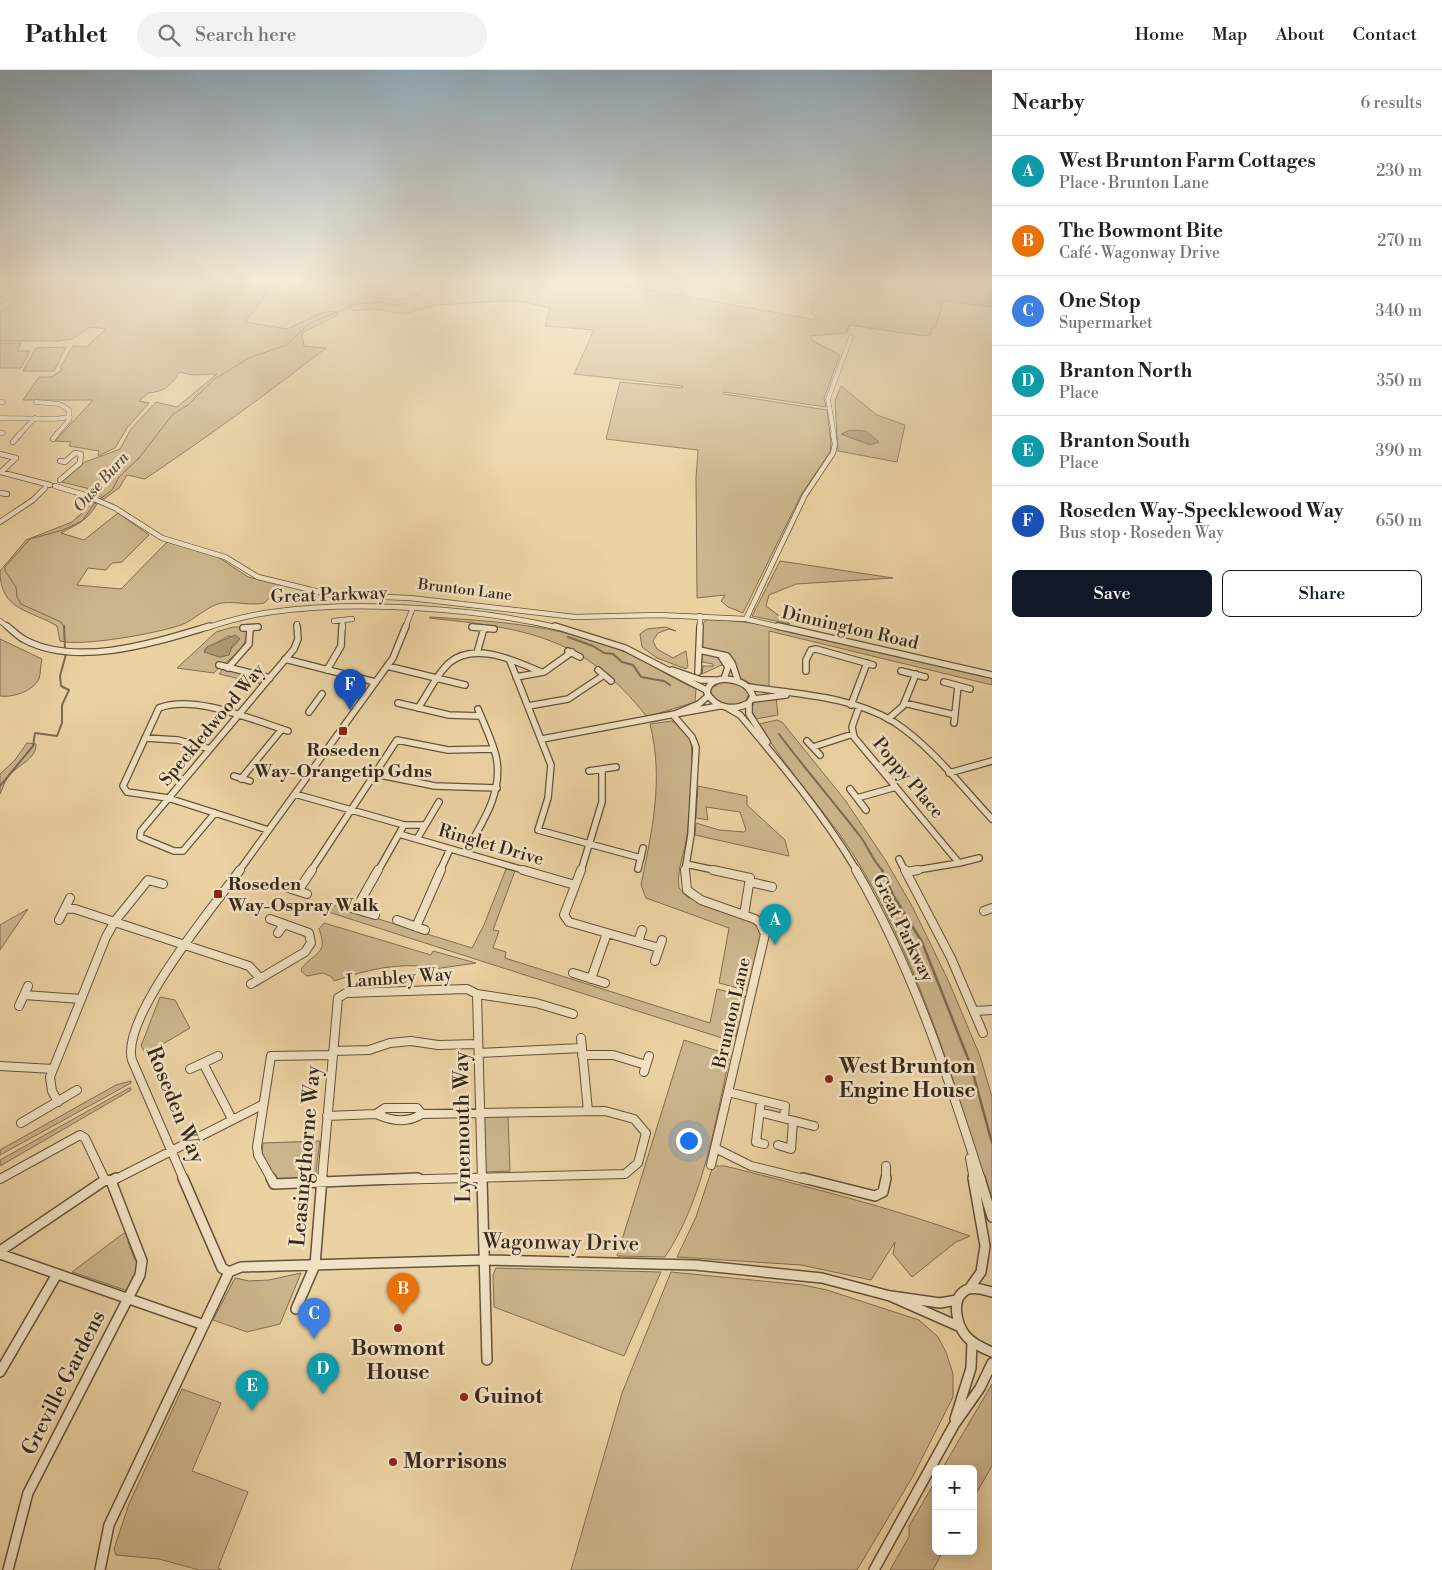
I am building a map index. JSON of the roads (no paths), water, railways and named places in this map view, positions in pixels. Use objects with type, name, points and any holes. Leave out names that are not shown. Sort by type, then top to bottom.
[{"type":"street","points":[[746,619],[805,495],[833,453],[835,444],[828,400],[845,353]]},
{"type":"street","points":[[36,402],[62,405],[69,410],[70,418],[53,438]]},
{"type":"street","points":[[0,418],[70,418]]},
{"type":"street","points":[[13,442],[35,418]]},
{"type":"street","points":[[50,432],[58,433]]},
{"type":"street","points":[[19,436],[28,437]]},
{"type":"street","points":[[0,522],[51,487],[80,463],[81,454],[68,449]]},
{"type":"street","points":[[60,461],[65,462],[75,453]]},
{"type":"street","points":[[0,454],[16,458],[0,472]]},
{"type":"street","name":"Brunton Lane","points":[[0,472],[96,499],[153,534],[219,554],[258,577],[332,595],[418,598],[575,617],[700,616]]},
{"type":"street","points":[[0,493],[7,494]]},
{"type":"street","name":"Great Parkway","points":[[0,622],[15,635],[36,644],[76,652],[104,652],[142,646],[250,615],[285,610],[368,608],[412,610],[486,616],[555,626],[615,644],[664,667],[701,680],[724,679],[738,681],[749,687],[751,701],[749,714],[778,760]]},
{"type":"street","name":"Roseden Way","points":[[229,1272],[222,1268],[130,1053],[148,1000],[398,650],[412,610]]},
{"type":"street","points":[[698,672],[700,616]]},
{"type":"street","name":"Dinnington Road","points":[[700,616],[746,619],[992,675]]},
{"type":"street","points":[[334,621],[352,619]]},
{"type":"street","points":[[327,670],[340,652],[343,644],[342,620]]},
{"type":"street","name":"Speckledwood Way","points":[[268,830],[168,798],[297,644],[298,624]]},
{"type":"street","points":[[243,628],[258,627]]},
{"type":"street","points":[[472,627],[494,629]]},
{"type":"street","points":[[228,668],[249,644],[250,628]]},
{"type":"street","points":[[477,654],[484,628]]},
{"type":"street","points":[[806,671],[805,664],[809,653],[816,649],[870,664],[851,704]]},
{"type":"street","points":[[699,650],[716,653],[729,659],[738,681]]},
{"type":"street","points":[[516,677],[542,672],[570,651],[580,657]]},
{"type":"street","points":[[716,653],[724,659],[728,666],[728,673],[724,679]]},
{"type":"street","points":[[418,708],[447,666],[457,657],[477,654],[510,661],[542,672]]},
{"type":"street","name":"Speckledwood Way","points":[[285,659],[375,682]]},
{"type":"street","name":"Ringlet Drive","points":[[510,661],[551,765],[552,781],[547,805],[538,830],[641,858]]},
{"type":"street","points":[[219,665],[270,678]]},
{"type":"street","points":[[387,666],[465,685]]},
{"type":"street","name":"Great Parkway","points":[[664,667],[707,693],[719,706],[740,708],[751,701]]},
{"type":"street","points":[[598,670],[611,681]]},
{"type":"street","points":[[901,671],[925,677]]},
{"type":"street","points":[[888,720],[904,703],[916,674]]},
{"type":"street","points":[[528,706],[568,699],[586,685],[604,675]]},
{"type":"street","points":[[674,714],[699,704],[707,693],[710,684],[716,680]]},
{"type":"street","points":[[944,682],[970,689]]},
{"type":"street","points":[[954,722],[958,686]]},
{"type":"street","points":[[749,687],[816,696],[851,704],[888,720],[913,736],[992,819]]},
{"type":"street","points":[[309,712],[322,694]]},
{"type":"street","points":[[751,701],[764,696],[794,694]]},
{"type":"street","points":[[398,703],[454,716],[481,716]]},
{"type":"street","points":[[904,703],[955,715]]},
{"type":"street","points":[[168,798],[131,793],[123,789],[160,708],[166,704],[199,705],[285,730],[241,779]]},
{"type":"street","points":[[542,739],[719,706]]},
{"type":"street","name":"Poppy Place","points":[[859,707],[852,727],[853,734],[959,863]]},
{"type":"street","name":"Great Parkway","points":[[728,708],[740,715],[816,809],[853,864],[881,912],[904,961],[931,1027],[992,1217]]},
{"type":"street","points":[[465,853],[491,805],[497,788],[499,772],[497,758],[478,709]]},
{"type":"street","name":"Brunton Lane","points":[[674,714],[692,737],[696,747],[693,817],[685,883],[692,896],[744,915],[760,923],[764,928],[764,941],[711,1165]]},
{"type":"street","points":[[813,747],[853,734]]},
{"type":"street","points":[[145,738],[178,740],[210,749]]},
{"type":"street","points":[[298,891],[397,740],[454,751],[493,749]]},
{"type":"street","points":[[807,741],[820,755]]},
{"type":"street","points":[[949,773],[992,761]]},
{"type":"street","points":[[589,771],[616,767]]},
{"type":"street","points":[[602,769],[604,793],[602,811],[589,844],[565,919],[659,948]]},
{"type":"street","points":[[375,774],[423,786],[464,790],[497,788]]},
{"type":"street","points":[[234,776],[250,781]]},
{"type":"street","points":[[857,798],[896,787]]},
{"type":"street","points":[[850,789],[866,810]]},
{"type":"street","points":[[295,794],[404,825],[425,825]]},
{"type":"street","points":[[168,798],[140,834],[144,840],[174,851],[183,851],[215,813]]},
{"type":"street","points":[[417,839],[439,802]]},
{"type":"street","points":[[375,915],[352,908],[404,825]]},
{"type":"street","name":"Ringlet Drive","points":[[399,834],[575,885]]},
{"type":"street","points":[[638,869],[643,848]]},
{"type":"street","points":[[416,927],[450,849]]},
{"type":"street","points":[[906,872],[979,858]]},
{"type":"street","points":[[899,859],[951,958],[983,1033]]},
{"type":"street","points":[[686,864],[750,878],[744,915]]},
{"type":"street","points":[[58,1102],[50,1085],[53,1069],[106,937],[115,922],[148,880],[163,884]]},
{"type":"street","points":[[750,882],[772,887]]},
{"type":"street","points":[[285,887],[307,894]]},
{"type":"street","points":[[59,920],[70,898]]},
{"type":"street","points":[[66,908],[249,966],[260,978]]},
{"type":"street","points":[[984,910],[992,908]]},
{"type":"street","points":[[251,984],[305,952],[311,946],[312,938],[309,933],[270,919]]},
{"type":"street","points":[[397,920],[426,930]]},
{"type":"street","points":[[278,933],[284,924]]},
{"type":"street","points":[[638,942],[642,930]]},
{"type":"street","points":[[590,979],[607,933]]},
{"type":"street","points":[[656,961],[662,940]]},
{"type":"street","points":[[573,973],[605,983]]},
{"type":"street","points":[[19,1006],[28,986]]},
{"type":"street","name":"Lambley Way","points":[[333,1053],[338,998],[341,995],[456,988],[467,989],[477,994],[527,1002],[573,1014]]},
{"type":"street","name":"Lynemouth Way","points":[[477,994],[487,1360]]},
{"type":"street","points":[[24,995],[81,999]]},
{"type":"street","points":[[974,1010],[992,1010]]},
{"type":"street","points":[[581,1038],[588,1111]]},
{"type":"street","points":[[327,1116],[376,1114],[385,1119],[416,1119],[422,1114],[480,1112],[588,1111],[622,1114],[643,1125],[646,1133],[645,1143],[637,1166],[633,1171],[610,1176],[482,1176],[274,1184],[258,1156],[262,1105],[271,1056],[370,1050],[390,1043],[411,1041],[479,1048],[582,1051],[613,1055],[645,1068],[649,1056]]},
{"type":"street","name":"Leasingthorne Way","points":[[296,1309],[315,1265],[333,1053]]},
{"type":"street","points":[[190,1069],[218,1056]]},
{"type":"street","points":[[203,1063],[232,1120]]},
{"type":"street","points":[[0,1066],[53,1069]]},
{"type":"street","points":[[21,1123],[77,1090]]},
{"type":"street","points":[[728,1092],[785,1106],[784,1118]]},
{"type":"street","points":[[761,1100],[756,1142],[764,1144]]},
{"type":"street","points":[[0,1253],[108,1180],[262,1105]]},
{"type":"street","points":[[760,1112],[814,1126]]},
{"type":"street","points":[[778,1146],[791,1149],[794,1121]]},
{"type":"street","name":"Great Parkway","points":[[957,1300],[969,1289],[981,1272],[985,1246],[964,1127]]},
{"type":"street","name":"Greville Gardens","points":[[0,1179],[80,1135],[85,1138],[108,1180],[142,1261],[140,1275],[28,1493],[8,1570]]},
{"type":"street","points":[[715,1148],[752,1166],[875,1196],[882,1194],[885,1190],[886,1166]]},
{"type":"street","points":[[0,1253],[204,1325]]},
{"type":"street","name":"Wagonway Drive","points":[[229,1272],[241,1267],[484,1260],[670,1263],[803,1275],[890,1296],[958,1326]]},
{"type":"street","points":[[100,1570],[109,1525],[229,1272]]},
{"type":"street","points":[[0,1372],[57,1274]]},
{"type":"street","points":[[969,1289],[982,1289],[992,1292]]},
{"type":"street","name":"Wagonway Drive","points":[[890,1296],[904,1295],[935,1304],[957,1300]]},
{"type":"street","points":[[957,1300],[955,1312],[958,1326],[972,1342],[992,1352]]},
{"type":"street","points":[[954,1425],[971,1368],[972,1342]]},
{"type":"street","points":[[874,1570],[954,1425],[980,1388],[992,1363]]},
{"type":"waterway","name":"Ouse Burn","points":[[64,627],[61,622],[21,604],[17,597],[16,587],[5,571],[5,567],[30,539],[63,530],[82,521],[95,503],[112,490],[119,477],[139,458],[173,414],[188,405],[213,380],[249,358],[263,353]]},
{"type":"waterway","name":"Ouse Burn","points":[[64,627],[65,649]]},
{"type":"waterway","points":[[568,637],[593,646],[604,653],[613,654],[622,662],[633,665],[641,677],[664,681],[670,685]]},
{"type":"waterway","name":"Ouse Burn","points":[[0,786],[33,746],[35,733],[57,736],[62,723],[62,705],[69,690],[61,686],[60,676],[66,654]]},
{"type":"waterway","points":[[779,734],[860,836],[883,871]]},
{"type":"waterway","points":[[882,870],[893,895],[922,942],[971,1066],[992,1143]]},
{"type":"place","name":"Roseden Way-Specklewood Way","points":[[350,710]]},
{"type":"place","name":"Roseden Way-Orangetip Gdns","points":[[343,731]]},
{"type":"place","name":"Roseden Way-Ospray Walk","points":[[218,894]]},
{"type":"place","name":"West Brunton Farm Cottages","points":[[775,945]]},
{"type":"place","name":"West Brunton Engine House","points":[[829,1079]]},
{"type":"place","name":"The Bowmont Bite","points":[[403,1314]]},
{"type":"place","name":"Bowmont House","points":[[398,1328]]},
{"type":"place","name":"One Stop","points":[[314,1339]]},
{"type":"place","name":"Branton North","points":[[323,1394]]},
{"type":"place","name":"Guinot","points":[[464,1397]]},
{"type":"place","name":"Branton South","points":[[252,1411]]},
{"type":"place","name":"Morrisons","points":[[393,1462]]}]
